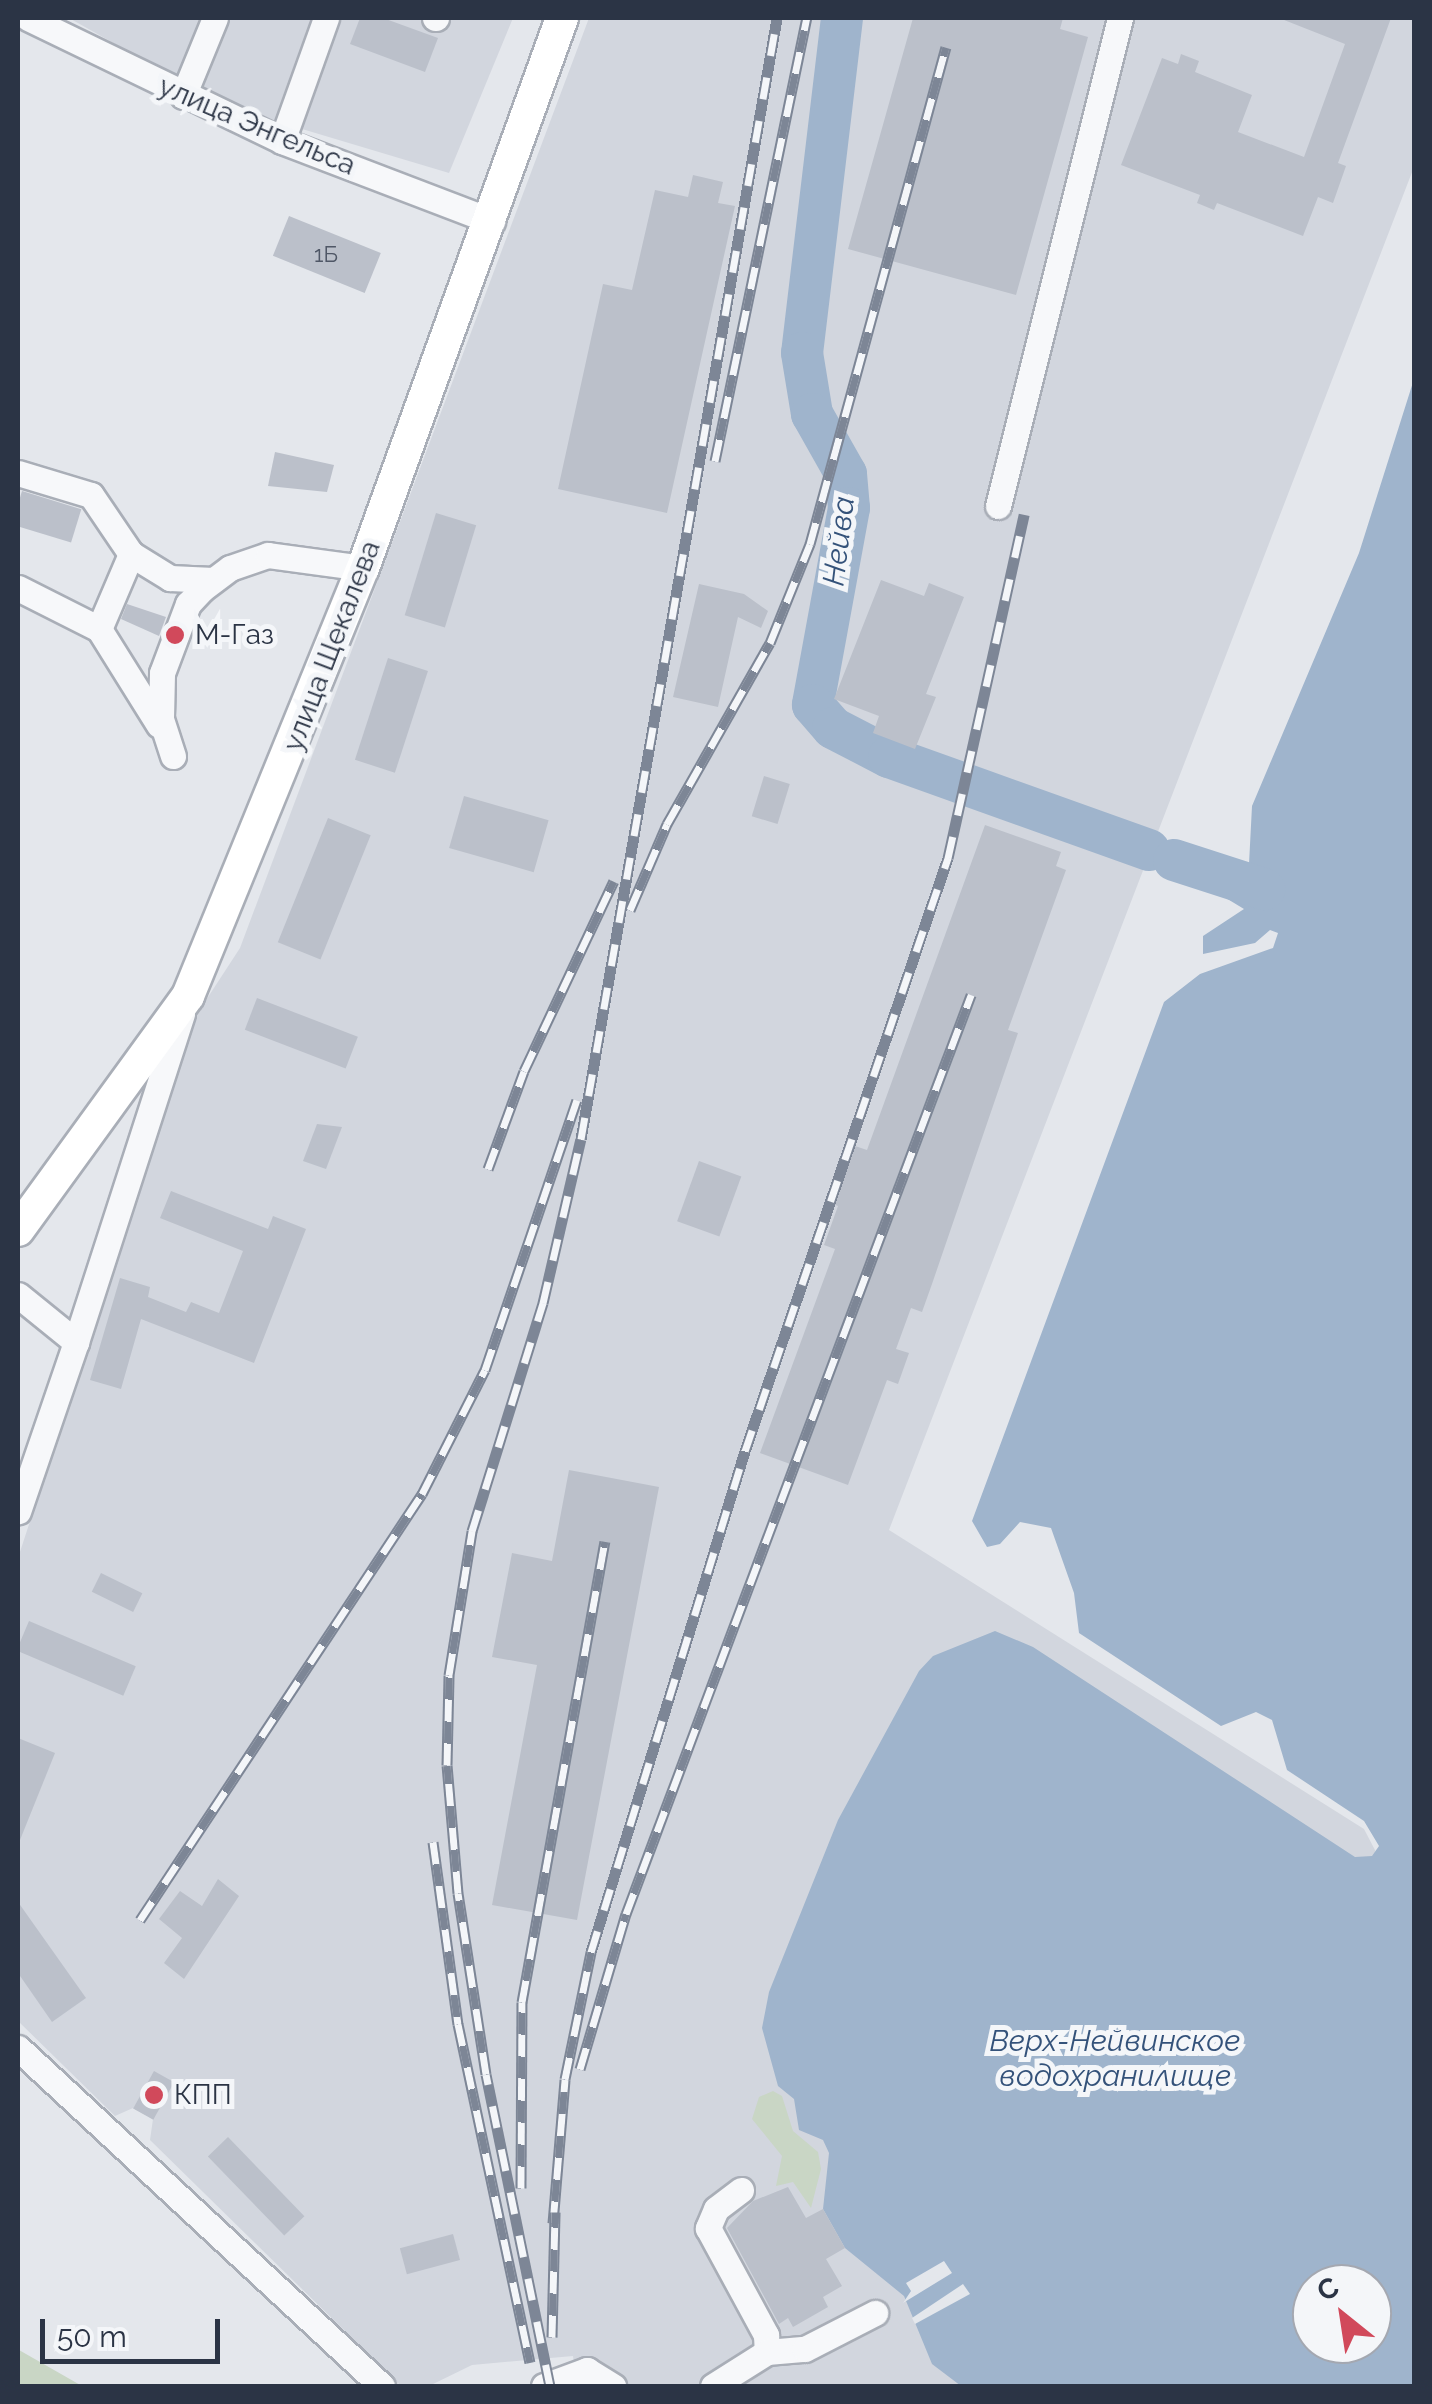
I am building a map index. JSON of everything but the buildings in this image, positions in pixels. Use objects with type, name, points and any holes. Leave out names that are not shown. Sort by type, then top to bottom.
[{"type":"main road","name":"улица Щекалева","points":[[18,1230],[188,996],[363,568],[492,221],[562,18]]},
{"type":"street","name":"улица Энгельса","points":[[28,18],[282,141],[492,221]]},
{"type":"street","points":[[183,96],[215,18]]},
{"type":"street","points":[[282,141],[326,18]]},
{"type":"street","points":[[998,506],[1120,18]]},
{"type":"street","points":[[18,473],[91,496],[131,554],[170,578],[213,580]]},
{"type":"street","points":[[100,629],[131,554]]},
{"type":"street","points":[[18,588],[100,629],[170,747],[160,691],[168,654],[188,604],[213,580],[268,555],[363,568]]},
{"type":"street","points":[[18,1511],[188,996]]},
{"type":"street","points":[[18,1295],[76,1342]]},
{"type":"street","points":[[18,2048],[382,2386]]},
{"type":"street","points":[[741,2190],[716,2209],[708,2228],[766,2335],[767,2352]]},
{"type":"street","points":[[713,2386],[767,2352],[805,2349],[875,2313]]},
{"type":"street","points":[[544,2386],[586,2370],[613,2386]]},
{"type":"shaded area","points":[[69,18],[513,18],[449,173],[272,120],[165,72]]},
{"type":"shaded area","points":[[589,18],[1414,18],[1414,167],[889,1530],[1364,1829],[1414,1925],[1414,2386],[577,2386],[573,2356],[472,2365],[429,2386],[401,2386],[150,2140],[153,2119],[133,2108],[115,2116],[18,2021],[18,1558],[195,1017],[240,948]]},
{"type":"green space","points":[[773,2091],[782,2096],[793,2131],[818,2152],[821,2169],[811,2208],[793,2182],[776,2186],[782,2156],[752,2119],[759,2097]]},
{"type":"green space","points":[[19,2350],[82,2386],[18,2386]]},
{"type":"water","name":"Верх-Нейвинское водохранилище","points":[[1414,379],[1414,2386],[961,2386],[932,2364],[904,2296],[845,2248],[823,2209],[829,2153],[823,2140],[799,2130],[794,2099],[778,2086],[762,2028],[769,1992],[838,1820],[919,1671],[933,1656],[995,1631],[1033,1647],[1355,1857],[1372,1856],[1379,1846],[1364,1821],[1287,1770],[1272,1720],[1256,1712],[1221,1726],[1079,1633],[1074,1593],[1051,1528],[1020,1522],[1000,1544],[987,1547],[972,1521],[1164,1002],[1200,974],[1273,948],[1278,933],[1270,930],[1255,943],[1203,954],[1203,936],[1244,909],[1206,886],[1219,856],[1249,864],[1252,806],[1359,553]]},
{"type":"pier","points":[[944,2261],[952,2273],[903,2303],[911,2291],[906,2283]]},
{"type":"pier","points":[[963,2284],[970,2294],[915,2324],[912,2318]]},
{"type":"waterway","name":"Нейва","points":[[842,18],[802,353],[812,414],[846,474],[849,508],[813,705],[833,728],[889,757],[1149,850]]},
{"type":"waterway","name":"Нейва","points":[[1174,860],[1264,889]]},
{"type":"railway","points":[[550,2386],[486,2074],[458,1893],[447,1765],[449,1675],[472,1531],[543,1303],[581,1139],[777,18]]},
{"type":"railway","points":[[715,461],[807,18]]},
{"type":"railway","points":[[630,910],[667,824],[770,643],[810,544],[946,47]]},
{"type":"railway","points":[[553,2223],[565,2079],[591,1952],[745,1451],[948,858],[1024,514]]},
{"type":"railway","points":[[488,1169],[524,1071],[614,881]]},
{"type":"railway","points":[[580,2069],[626,1914],[971,995]]},
{"type":"railway","points":[[140,1920],[422,1494],[485,1370],[577,1100]]},
{"type":"railway","points":[[521,2188],[522,2002],[605,1541]]},
{"type":"railway","points":[[433,1842],[458,2024],[530,2362]]},
{"type":"railway","points":[[552,2337],[555,2212]]},
{"type":"place","name":"М-Газ","points":[[175,635]]},
{"type":"place","name":"КПП","points":[[154,2095]]}]
